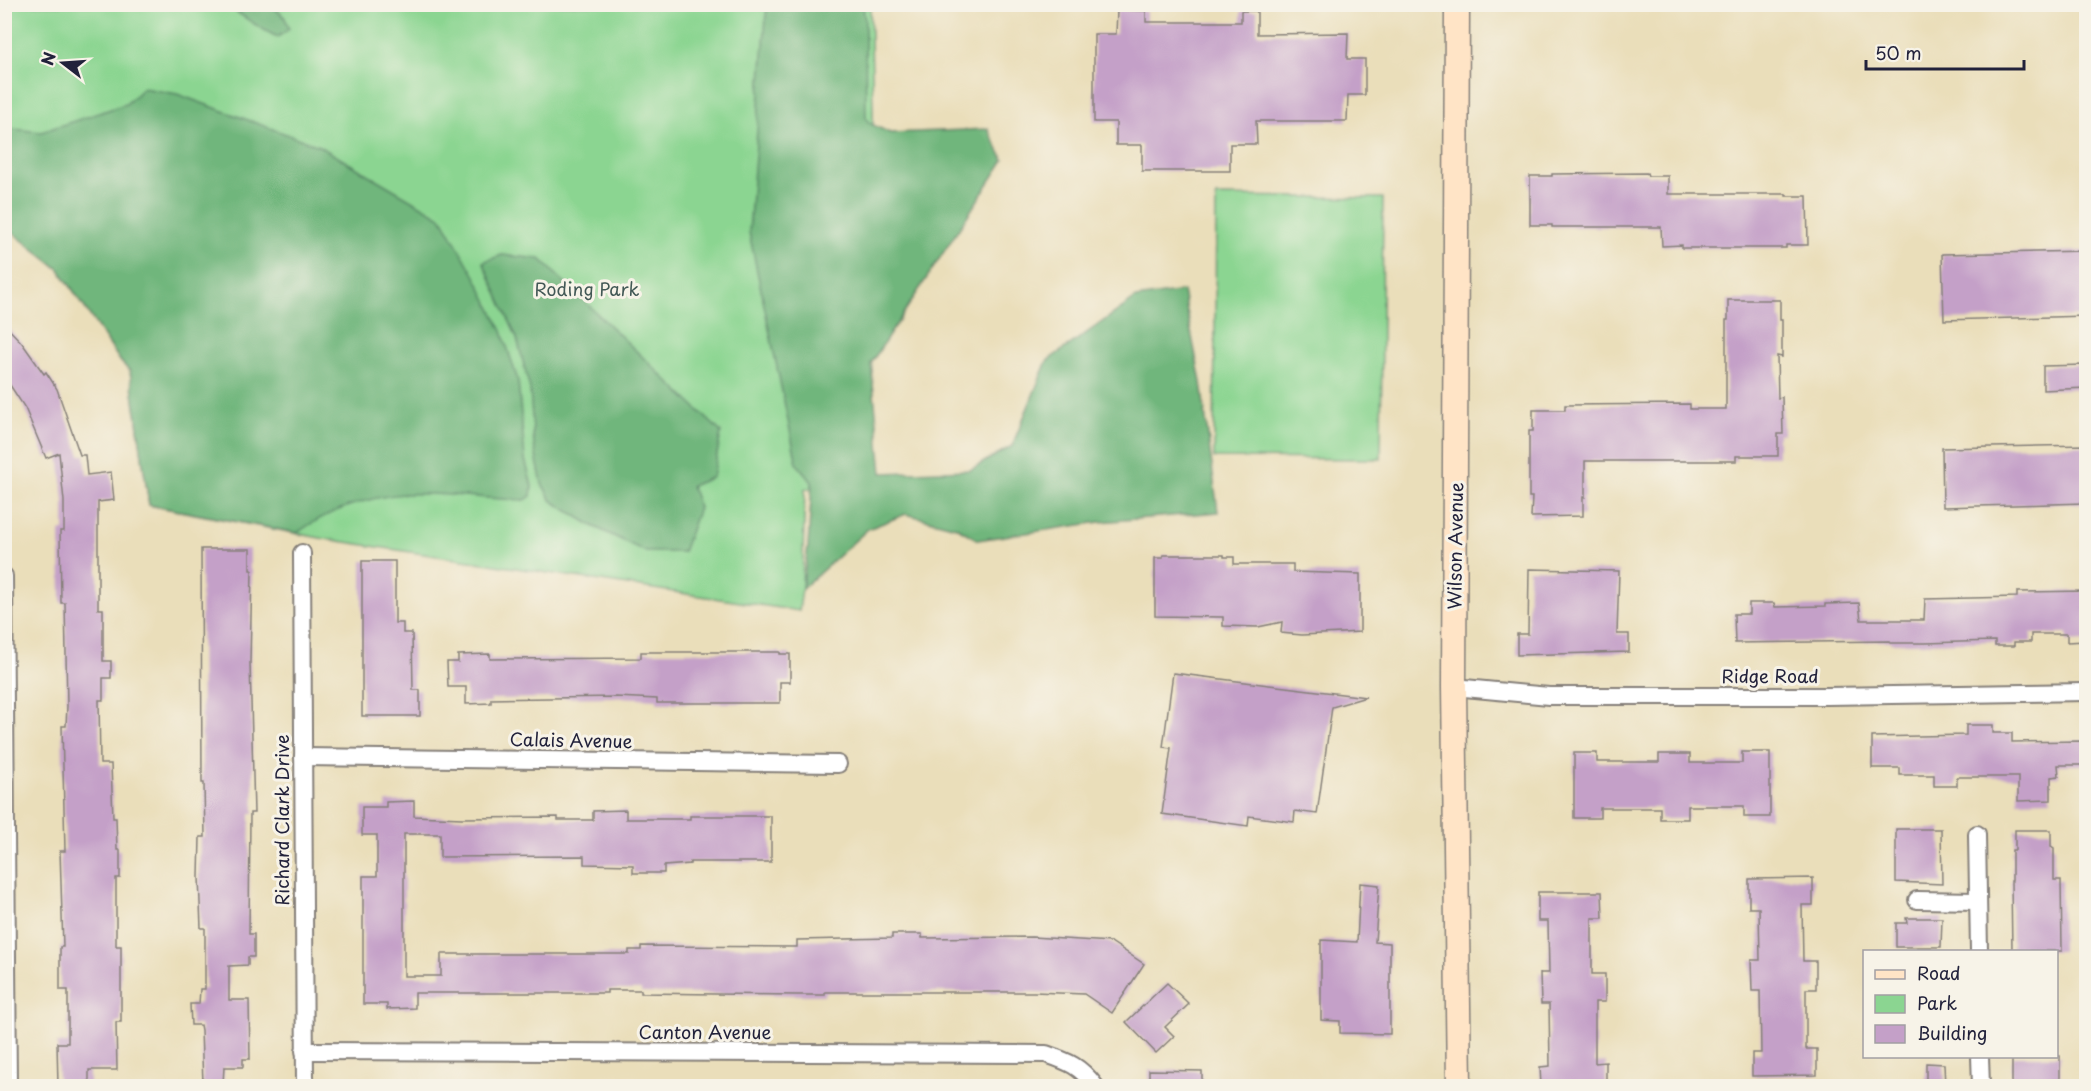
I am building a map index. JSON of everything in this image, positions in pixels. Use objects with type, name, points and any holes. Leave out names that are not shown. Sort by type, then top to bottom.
[{"type":"main road","name":"Wilson Avenue","points":[[1457,4],[1454,687],[1459,1086]]},
{"type":"street","name":"Richard Clark Drive","points":[[302,553],[304,1086]]},
{"type":"street","points":[[4,576],[8,1086]]},
{"type":"street","name":"Ridge Road","points":[[1454,687],[1549,696],[1827,696],[2086,692]]},
{"type":"street","name":"Calais Avenue","points":[[303,757],[838,764]]},
{"type":"street","points":[[1977,834],[1979,950]]},
{"type":"street","points":[[1917,900],[1978,901]]},
{"type":"street","name":"Canton Avenue","points":[[304,1051],[1046,1054],[1070,1062],[1086,1074],[1095,1086]]},
{"type":"street","points":[[1980,1058],[1980,1086]]},
{"type":"green space","name":"Roding Park","points":[[4,5],[870,5],[873,108],[871,491],[805,489],[802,589],[799,611],[325,539],[149,505],[130,371],[121,362],[59,269],[5,226]]},
{"type":"green space","points":[[225,5],[272,5],[285,18],[289,29],[278,37]]},
{"type":"green space","points":[[767,5],[863,5],[866,118],[869,123],[890,133],[988,129],[1004,160],[871,363],[882,473],[970,470],[1012,446],[1047,361],[1136,298],[1183,291],[1201,382],[1218,512],[1100,522],[978,540],[956,527],[906,514],[868,529],[802,589],[808,546],[812,482],[797,464],[749,232]]},
{"type":"green space","points":[[143,88],[177,94],[319,146],[441,217],[476,278],[502,331],[518,381],[525,459],[532,486],[531,496],[525,500],[434,494],[404,494],[376,498],[334,512],[297,533],[149,505],[130,371],[121,362],[59,269],[4,226],[5,128],[41,132],[126,104]]},
{"type":"green space","points":[[1216,196],[1383,198],[1381,459],[1214,458]]},
{"type":"green space","points":[[502,255],[540,259],[721,432],[713,477],[691,486],[699,508],[683,552],[646,552],[591,525],[552,501],[542,484],[534,446],[530,389],[517,338],[483,262]]},
{"type":"building","points":[[1117,10],[1146,11],[1146,22],[1241,22],[1241,11],[1257,11],[1257,34],[1348,33],[1347,59],[1365,59],[1365,95],[1348,95],[1347,121],[1256,121],[1257,144],[1230,144],[1230,171],[1142,171],[1142,145],[1116,145],[1116,122],[1094,122],[1094,34],[1116,34]]},
{"type":"building","points":[[1647,173],[1648,176],[1668,176],[1668,194],[1807,196],[1808,245],[1786,245],[1786,248],[1682,248],[1682,245],[1662,246],[1661,227],[1530,225],[1530,176]]},
{"type":"building","points":[[2086,251],[2086,316],[1944,320],[1942,254]]},
{"type":"building","points":[[1728,300],[1780,300],[1782,357],[1777,356],[1778,398],[1782,397],[1783,434],[1778,434],[1778,456],[1736,456],[1736,461],[1585,461],[1583,516],[1531,517],[1529,431],[1533,431],[1533,410],[1565,410],[1565,405],[1690,404],[1690,409],[1726,409]]},
{"type":"building","points":[[4,324],[22,343],[44,374],[46,372],[57,389],[80,455],[85,455],[87,475],[111,472],[114,500],[98,502],[98,609],[103,609],[103,661],[111,661],[111,678],[103,678],[103,700],[99,700],[100,764],[111,764],[113,818],[116,818],[117,850],[120,850],[120,878],[116,878],[116,946],[121,946],[121,1022],[116,1022],[117,1070],[89,1070],[89,1086],[58,1086],[57,1043],[68,1043],[68,990],[60,990],[60,947],[63,947],[60,851],[65,851],[62,726],[66,726],[67,706],[65,603],[61,603],[60,531],[64,531],[64,501],[59,453],[46,458],[25,408],[4,376]]},
{"type":"building","points":[[2086,365],[2086,388],[2043,390],[2043,366]]},
{"type":"building","points":[[2086,445],[2086,503],[1943,507],[1942,448]]},
{"type":"building","points":[[201,549],[250,549],[250,570],[252,570],[250,663],[254,813],[250,813],[249,934],[254,934],[254,957],[248,957],[248,965],[229,966],[229,1000],[249,1000],[250,1059],[243,1059],[243,1067],[224,1067],[223,1084],[203,1084],[201,1030],[200,1025],[191,1025],[190,1004],[199,1004],[200,989],[205,989],[205,928],[201,928],[199,877],[200,837],[205,837],[204,783],[202,783]]},
{"type":"building","points":[[1163,555],[1224,555],[1224,557],[1234,557],[1234,564],[1293,564],[1293,572],[1360,574],[1360,632],[1302,635],[1281,633],[1282,622],[1258,627],[1223,626],[1223,617],[1155,616],[1155,558],[1163,558]]},
{"type":"building","points":[[362,561],[395,561],[395,623],[403,623],[403,633],[412,633],[413,690],[420,690],[420,716],[362,716]]},
{"type":"building","points":[[1529,569],[1619,571],[1617,634],[1629,634],[1629,652],[1517,655],[1517,634],[1528,634]]},
{"type":"building","points":[[2086,591],[2086,641],[2067,642],[2067,634],[2031,634],[2031,642],[2014,642],[2014,646],[1995,646],[1995,641],[1735,643],[1734,614],[1749,614],[1749,603],[1774,603],[1775,607],[1859,603],[1861,620],[1924,620],[1925,599],[2017,597],[2017,592]]},
{"type":"building","points":[[641,652],[780,652],[780,654],[790,654],[790,682],[780,682],[780,703],[657,703],[657,699],[616,697],[491,699],[491,703],[466,704],[466,687],[448,687],[447,662],[458,662],[458,655],[490,654],[490,659],[641,658]]},
{"type":"building","points":[[1173,673],[1366,697],[1332,707],[1317,814],[1295,811],[1294,822],[1249,816],[1248,826],[1162,814],[1171,748],[1163,747]]},
{"type":"building","points":[[1966,725],[1993,725],[1993,733],[2012,733],[2012,742],[2086,741],[2086,765],[2058,765],[2059,776],[2051,777],[2051,800],[2018,801],[2018,777],[1957,777],[1957,786],[1934,786],[1934,775],[1900,775],[1900,768],[1872,768],[1872,737],[1966,735]]},
{"type":"building","points":[[1742,752],[1770,752],[1770,817],[1744,817],[1744,806],[1688,806],[1688,819],[1660,819],[1660,808],[1600,808],[1600,818],[1574,818],[1574,753],[1597,753],[1597,762],[1659,762],[1659,754],[1690,754],[1690,763],[1742,763]]},
{"type":"building","points":[[414,801],[414,816],[558,817],[558,820],[593,820],[593,811],[626,810],[626,819],[771,816],[771,862],[690,862],[690,864],[664,866],[664,873],[633,873],[633,865],[584,864],[584,856],[440,857],[440,834],[404,834],[404,976],[441,976],[441,954],[629,954],[629,950],[641,950],[641,946],[797,947],[797,940],[892,938],[892,934],[922,934],[922,938],[1032,937],[1111,942],[1144,964],[1112,1013],[1084,994],[1034,992],[825,992],[825,995],[797,995],[641,993],[641,990],[607,990],[607,993],[415,993],[415,1008],[387,1009],[387,1004],[363,1004],[363,876],[377,876],[377,835],[362,835],[362,807],[386,807],[386,802]]},
{"type":"building","points":[[1896,829],[1941,829],[1942,884],[1896,882]]},
{"type":"building","points":[[2015,830],[2051,830],[2051,846],[2054,848],[2054,880],[2061,880],[2062,951],[2012,950],[2011,881],[2012,850],[2015,850]]},
{"type":"building","points":[[1813,878],[1813,905],[1802,905],[1803,961],[1816,961],[1816,989],[1806,989],[1806,1049],[1817,1049],[1817,1075],[1752,1076],[1752,1053],[1761,1053],[1760,991],[1752,991],[1751,960],[1760,960],[1759,908],[1749,908],[1749,879]]},
{"type":"building","points":[[1360,883],[1379,885],[1375,942],[1390,943],[1390,1034],[1340,1033],[1340,1021],[1321,1020],[1321,940],[1357,942]]},
{"type":"building","points":[[1538,892],[1602,892],[1603,918],[1592,918],[1592,974],[1605,974],[1605,1002],[1595,1002],[1595,1063],[1606,1062],[1606,1086],[1541,1086],[1540,1067],[1550,1066],[1549,1004],[1541,1004],[1540,973],[1549,973],[1548,921],[1538,921]]},
{"type":"building","points":[[1906,918],[1942,918],[1941,947],[1896,947],[1896,923],[1907,923]]},
{"type":"building","points":[[1167,983],[1189,1004],[1165,1027],[1174,1036],[1156,1053],[1126,1022]]},
{"type":"building","points":[[2060,1056],[2060,1086],[2012,1086],[2012,1058],[2058,1058]]},
{"type":"building","points":[[1926,1063],[1944,1064],[1945,1086],[1926,1086]]},
{"type":"building","points":[[1149,1070],[1202,1071],[1202,1086],[1149,1086]]}]
